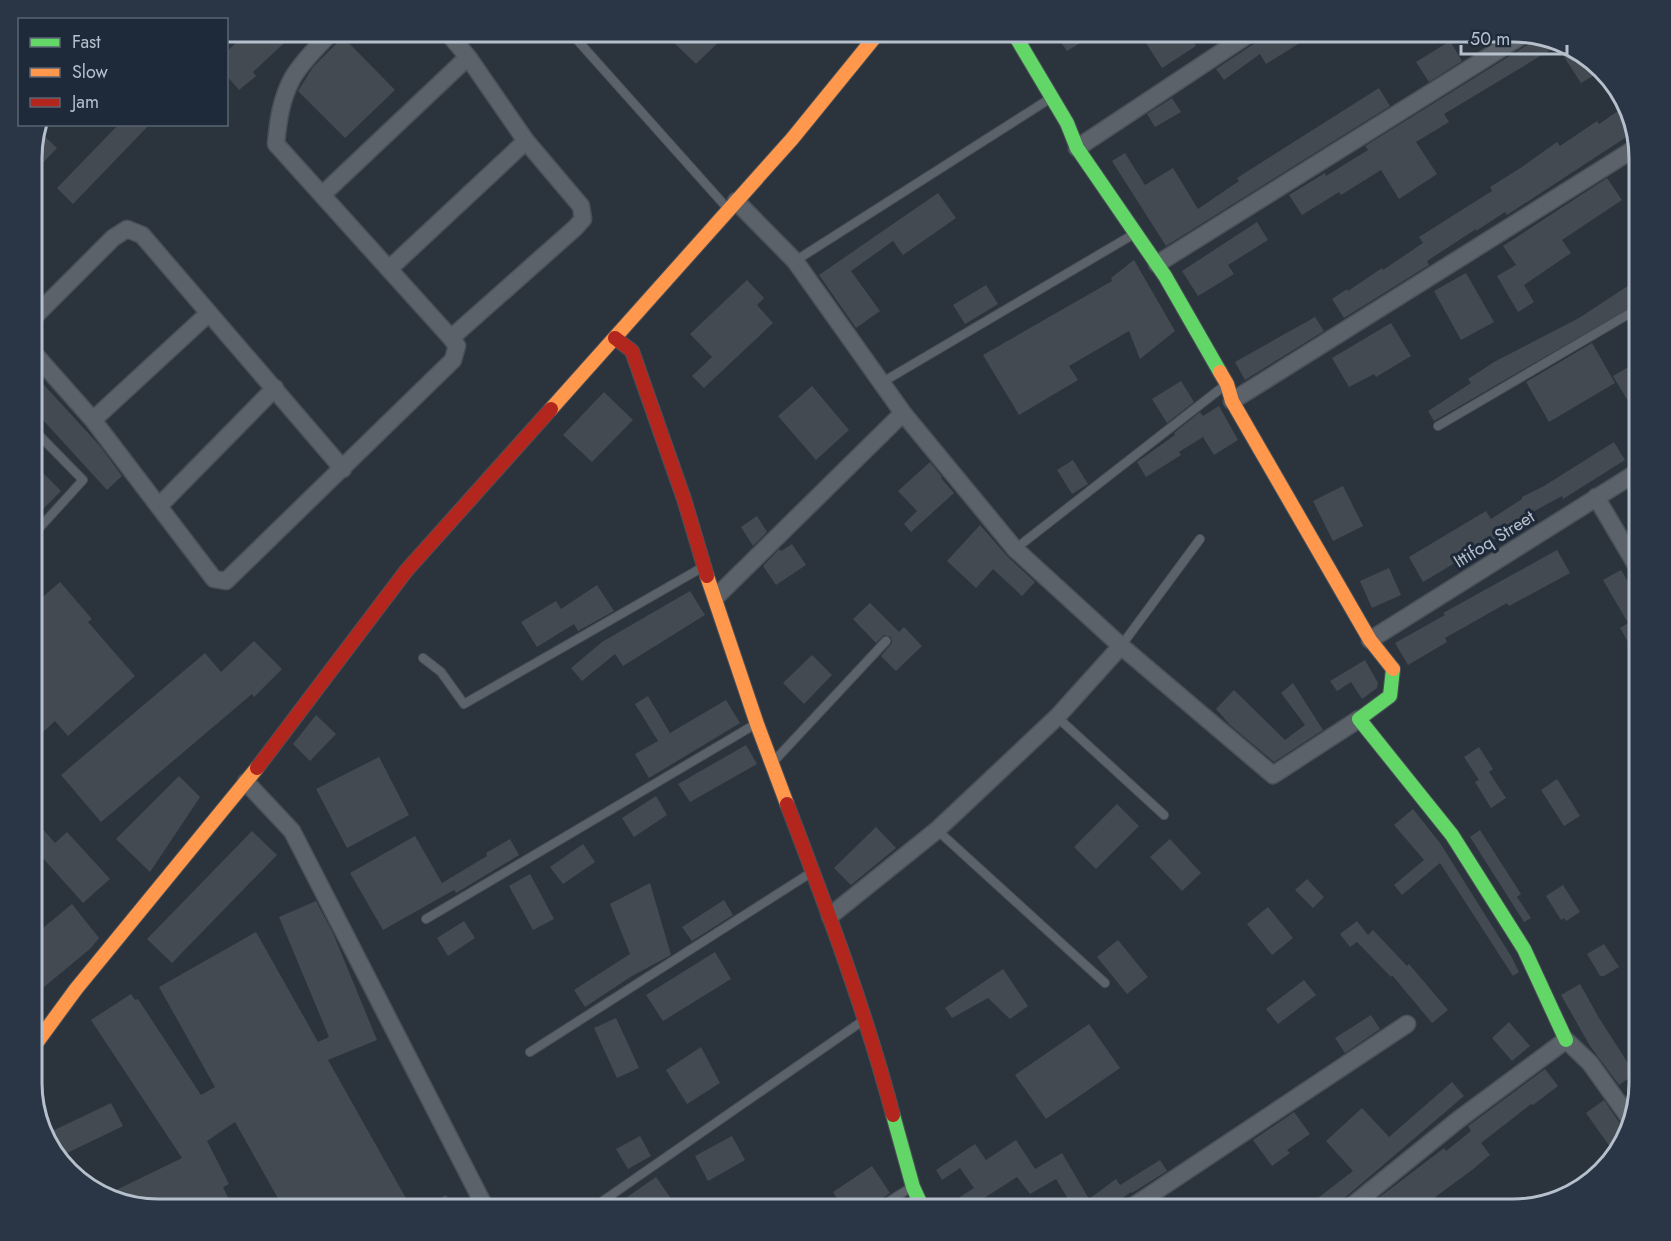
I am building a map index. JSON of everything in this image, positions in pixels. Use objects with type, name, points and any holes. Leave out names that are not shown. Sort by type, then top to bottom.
[{"type":"street","points":[[42,362],[93,420],[213,579],[226,581],[453,360],[457,346],[451,338],[276,144],[278,121],[292,77],[322,42]]},
{"type":"street","points":[[451,338],[583,219],[581,207],[526,141],[455,42]]},
{"type":"street","points":[[42,1035],[76,989],[246,782],[405,571],[792,140],[871,42]]},
{"type":"street","points":[[732,205],[795,261],[903,413],[1015,549],[1121,646],[1273,775],[1359,719],[1389,696],[1394,671],[1370,640],[1232,401],[1227,384],[1157,264],[1077,148],[1067,123],[1019,42]]},
{"type":"street","points":[[1077,148],[1237,42]]},
{"type":"street","points":[[1157,264],[1512,42]]},
{"type":"street","points":[[322,195],[468,57]]},
{"type":"street","points":[[389,269],[526,141]]},
{"type":"street","points":[[1232,401],[1629,152]]},
{"type":"street","points":[[42,309],[113,238],[127,229],[142,235],[343,469]]},
{"type":"street","points":[[93,420],[209,313]]},
{"type":"street","points":[[615,338],[632,351],[684,499],[704,567],[757,724],[830,916],[875,1047],[913,1187],[918,1199]]},
{"type":"street","points":[[159,506],[275,388]]},
{"type":"street","points":[[716,597],[903,413]]},
{"type":"street","name":"Ittifoq Street","points":[[1370,640],[1629,478]]},
{"type":"street","points":[[1596,497],[1629,552]]},
{"type":"street","points":[[830,916],[937,830],[1057,717],[1121,646]]},
{"type":"street","points":[[1359,719],[1452,835],[1524,949],[1566,1040],[1590,1063],[1626,1111]]},
{"type":"street","points":[[246,782],[292,831],[481,1199]]},
{"type":"street","points":[[1144,1199],[1407,1024]]},
{"type":"street","points":[[1360,1199],[1458,1120],[1566,1040]]},
{"type":"lane","points":[[579,42],[732,205]]},
{"type":"lane","points":[[795,261],[1052,97]]},
{"type":"lane","points":[[881,383],[1136,233]]},
{"type":"lane","points":[[1438,426],[1629,314]]},
{"type":"lane","points":[[1015,549],[1227,384]]},
{"type":"lane","points":[[42,438],[83,480],[42,525]]},
{"type":"lane","points":[[1121,646],[1200,539]]},
{"type":"lane","points":[[423,658],[441,672],[464,704],[704,567]]},
{"type":"lane","points":[[772,763],[886,640]]},
{"type":"lane","points":[[1057,717],[1164,816]]},
{"type":"lane","points":[[426,919],[757,724]]},
{"type":"lane","points":[[937,830],[1105,983]]},
{"type":"lane","points":[[530,1052],[812,871]]},
{"type":"lane","points":[[606,1199],[864,1020]]},
{"type":"lane","points":[[893,1199],[913,1187]]},
{"type":"building","points":[[237,42],[285,42],[253,72],[256,76],[239,90],[228,77],[228,50]]},
{"type":"building","points":[[338,42],[348,42],[395,90],[345,138],[298,91],[313,67]]},
{"type":"building","points":[[673,42],[719,42],[696,64]]},
{"type":"building","points":[[1061,42],[1082,42],[1067,51]]},
{"type":"building","points":[[1145,42],[1193,42],[1196,46],[1162,68]]},
{"type":"building","points":[[1256,42],[1301,42],[1266,64],[1260,54],[1224,80],[1216,69]]},
{"type":"building","points":[[1448,42],[1451,42],[1462,61],[1429,82],[1416,62]]},
{"type":"building","points":[[1529,44],[1552,49],[1444,114],[1449,122],[1416,142],[1437,174],[1399,199],[1381,170],[1341,195],[1339,192],[1302,215],[1289,195],[1325,173],[1326,176],[1368,150],[1365,146]]},
{"type":"building","points":[[1561,53],[1584,66],[1594,75],[1581,83]]},
{"type":"building","points":[[1379,88],[1390,106],[1166,246],[1112,161],[1125,153],[1145,185],[1173,168],[1198,209],[1239,181],[1237,178]]},
{"type":"building","points":[[1172,98],[1181,112],[1155,127],[1147,114]]},
{"type":"building","points":[[1619,111],[1627,137],[1507,215],[1505,212],[1476,231],[1476,229],[1427,261],[1429,265],[1344,318],[1332,299],[1382,268],[1383,270],[1423,243],[1419,237],[1492,191],[1490,187],[1557,142],[1560,146],[1597,121],[1599,124]]},
{"type":"building","points":[[117,126],[148,126],[73,204],[57,188]]},
{"type":"building","points":[[44,136],[57,148],[42,164]]},
{"type":"building","points":[[1607,178],[1622,200],[1562,240],[1571,253],[1524,285],[1534,302],[1518,312],[1497,276],[1516,265],[1503,246]]},
{"type":"building","points":[[938,193],[956,218],[903,255],[893,241],[851,271],[880,311],[856,328],[819,275]]},
{"type":"building","points":[[1257,222],[1268,240],[1228,265],[1234,274],[1198,296],[1182,271]]},
{"type":"building","points":[[1134,260],[1175,331],[1140,359],[1129,331],[1069,366],[1078,380],[1019,415],[983,355],[1112,281],[1111,278]]},
{"type":"building","points":[[1466,273],[1494,322],[1461,340],[1434,291]]},
{"type":"building","points":[[747,280],[764,298],[757,305],[773,323],[704,388],[692,376],[712,357],[690,334]]},
{"type":"building","points":[[986,285],[998,304],[965,324],[953,305]]},
{"type":"building","points":[[1629,285],[1629,308],[1434,421],[1428,411],[1471,383],[1468,379],[1494,362],[1579,318]]},
{"type":"building","points":[[1315,317],[1324,331],[1245,380],[1235,362]]},
{"type":"building","points":[[1391,323],[1411,356],[1376,377],[1374,374],[1349,387],[1332,358]]},
{"type":"building","points":[[1592,343],[1615,383],[1549,422],[1526,382]]},
{"type":"building","points":[[1629,367],[1629,403],[1613,376]]},
{"type":"building","points":[[1181,381],[1194,402],[1167,423],[1152,399]]},
{"type":"building","points":[[42,383],[100,446],[122,476],[107,490],[42,419]]},
{"type":"building","points":[[812,386],[849,430],[816,460],[778,416]]},
{"type":"building","points":[[604,392],[633,420],[592,462],[563,435]]},
{"type":"building","points":[[1219,406],[1238,440],[1214,455],[1203,437],[1179,452],[1181,455],[1146,477],[1137,462],[1175,435],[1174,433],[1200,412],[1203,416]]},
{"type":"building","points":[[1614,442],[1625,460],[1563,499],[1562,496],[1525,516],[1527,519],[1423,582],[1409,557],[1486,511],[1491,519],[1522,497],[1544,486]]},
{"type":"building","points":[[1073,460],[1088,484],[1072,494],[1057,470]]},
{"type":"building","points":[[930,462],[954,493],[911,532],[904,524],[917,511],[898,491]]},
{"type":"building","points":[[42,472],[61,491],[42,510]]},
{"type":"building","points":[[1343,486],[1363,526],[1333,541],[1313,501]]},
{"type":"building","points":[[757,516],[767,532],[753,546],[741,527]]},
{"type":"building","points":[[980,525],[1008,557],[1035,582],[1022,596],[993,569],[976,588],[947,561]]},
{"type":"building","points":[[792,544],[806,565],[776,585],[763,566],[779,549],[781,551]]},
{"type":"building","points":[[1557,550],[1570,573],[1509,606],[1507,603],[1445,638],[1447,642],[1408,665],[1395,643],[1445,615],[1443,613]]},
{"type":"building","points":[[1389,568],[1401,595],[1372,608],[1360,581]]},
{"type":"building","points":[[1621,570],[1629,583],[1629,644],[1620,628],[1628,623],[1603,580]]},
{"type":"building","points":[[60,582],[92,619],[88,622],[135,676],[68,736],[55,721],[42,733],[42,597]]},
{"type":"building","points":[[597,585],[614,611],[578,631],[574,624],[537,647],[521,622],[556,601],[561,609]]},
{"type":"building","points":[[690,591],[705,615],[623,666],[615,654],[582,681],[571,668],[602,642]]},
{"type":"building","points":[[870,603],[899,632],[904,627],[922,646],[896,671],[881,656],[892,643],[891,637],[884,635],[876,643],[853,619]]},
{"type":"building","points":[[254,641],[282,669],[254,697],[252,694],[101,822],[61,775],[205,653],[221,672]]},
{"type":"building","points":[[812,655],[832,675],[804,704],[783,683]]},
{"type":"building","points":[[1365,660],[1378,683],[1377,688],[1362,699],[1351,682],[1337,691],[1330,681]]},
{"type":"building","points":[[1293,683],[1323,730],[1274,762],[1230,725],[1216,709],[1234,690],[1285,740],[1305,725],[1281,693]]},
{"type":"building","points":[[648,696],[670,733],[726,700],[740,723],[649,778],[635,754],[658,741],[635,704]]},
{"type":"building","points":[[316,715],[336,734],[310,761],[293,744]]},
{"type":"building","points":[[746,745],[757,764],[690,802],[678,784]]},
{"type":"building","points":[[1479,747],[1493,769],[1489,772],[1506,798],[1491,808],[1475,782],[1479,780],[1464,757]]},
{"type":"building","points":[[379,757],[409,815],[347,848],[316,789]]},
{"type":"building","points":[[179,776],[200,797],[150,872],[116,839]]},
{"type":"building","points":[[1557,779],[1580,816],[1564,826],[1541,790]]},
{"type":"building","points":[[656,796],[667,815],[634,837],[622,818]]},
{"type":"building","points":[[1117,804],[1139,826],[1096,869],[1074,847]]},
{"type":"building","points":[[1413,809],[1440,843],[1511,956],[1519,972],[1513,976],[1440,863],[1402,895],[1394,885],[1424,860],[1394,825]]},
{"type":"building","points":[[876,827],[896,848],[851,885],[834,868]]},
{"type":"building","points":[[42,828],[55,843],[67,832],[110,879],[83,903],[42,857]]},
{"type":"building","points":[[1480,830],[1521,894],[1517,897],[1531,918],[1524,922],[1470,837]]},
{"type":"building","points":[[252,831],[277,855],[172,963],[147,939]]},
{"type":"building","points":[[415,836],[442,883],[510,839],[519,855],[456,893],[454,890],[383,930],[350,873]]},
{"type":"building","points":[[1170,839],[1201,873],[1182,891],[1150,857]]},
{"type":"building","points":[[583,844],[595,862],[563,884],[550,867]]},
{"type":"building","points":[[530,874],[554,919],[533,930],[509,886]]},
{"type":"building","points":[[1307,879],[1324,897],[1313,908],[1295,890]]},
{"type":"building","points":[[650,883],[671,955],[632,976],[585,1007],[574,990],[630,954],[610,904]]},
{"type":"building","points":[[1563,885],[1580,912],[1566,921],[1564,918],[1561,920],[1546,896]]},
{"type":"building","points":[[724,900],[733,915],[692,941],[682,927]]},
{"type":"building","points":[[316,901],[333,933],[377,1040],[328,1060],[406,1199],[278,1199],[235,1122],[207,1141],[229,1184],[223,1187],[228,1199],[143,1198],[115,1191],[182,1158],[91,1020],[131,994],[135,1000],[138,999],[201,1095],[215,1087],[159,987],[256,932],[318,1042],[329,1037],[279,917]]},
{"type":"building","points":[[72,904],[99,938],[91,948],[42,989],[42,929]]},
{"type":"building","points":[[1268,907],[1293,938],[1272,955],[1247,924]]},
{"type":"building","points":[[464,921],[475,938],[448,956],[437,938]]},
{"type":"building","points":[[1357,921],[1368,935],[1373,930],[1407,966],[1409,964],[1448,1010],[1432,1023],[1392,975],[1391,977],[1357,942],[1350,947],[1340,934]]},
{"type":"building","points":[[1118,940],[1148,977],[1127,994],[1097,957]]},
{"type":"building","points":[[1604,944],[1619,967],[1600,976],[1587,954]]},
{"type":"building","points":[[715,952],[731,979],[663,1021],[646,995]]},
{"type":"building","points":[[1003,969],[1028,1006],[1010,1019],[988,998],[952,1018],[945,1008]]},
{"type":"building","points":[[1304,980],[1316,995],[1278,1024],[1266,1009]]},
{"type":"building","points":[[1580,984],[1629,1065],[1629,1078],[1619,1085],[1590,1046],[1561,995]]},
{"type":"building","points":[[1371,1015],[1380,1029],[1345,1053],[1335,1038]]},
{"type":"building","points":[[616,1018],[639,1068],[617,1078],[594,1028]]},
{"type":"building","points":[[1509,1022],[1530,1046],[1512,1061],[1492,1038]]},
{"type":"building","points":[[1089,1024],[1120,1068],[1046,1119],[1015,1075]]},
{"type":"building","points":[[701,1047],[720,1083],[687,1104],[666,1070]]},
{"type":"building","points":[[1545,1069],[1558,1086],[1481,1143],[1490,1155],[1433,1199],[1377,1199],[1444,1148],[1446,1151],[1471,1131],[1468,1126]]},
{"type":"building","points":[[1452,1082],[1464,1096],[1343,1199],[1317,1199],[1353,1171],[1326,1141],[1362,1108],[1389,1137]]},
{"type":"building","points":[[1604,1100],[1621,1124],[1610,1146],[1586,1113]]},
{"type":"building","points":[[111,1103],[123,1126],[66,1154],[52,1131]]},
{"type":"building","points":[[1294,1112],[1310,1134],[1287,1150],[1290,1153],[1272,1166],[1253,1140]]},
{"type":"building","points":[[640,1136],[651,1156],[628,1169],[616,1149]]},
{"type":"building","points":[[732,1136],[745,1160],[708,1181],[695,1156]]},
{"type":"building","points":[[1016,1140],[1035,1169],[1062,1153],[1089,1199],[1068,1199],[1056,1179],[1030,1194],[1017,1177],[983,1199],[957,1199],[974,1188],[960,1168],[942,1180],[936,1170],[975,1144],[986,1160]]},
{"type":"building","points":[[1160,1160],[1167,1171],[1121,1199],[1089,1199],[1116,1179],[1120,1185]]},
{"type":"building","points":[[872,1166],[890,1193],[881,1199],[838,1199],[833,1192]]},
{"type":"building","points":[[656,1177],[671,1199],[624,1199]]},
{"type":"traffic: fast","points":[[1019,42],[1067,123],[1077,148],[1165,276],[1220,372]]},
{"type":"traffic: fast","points":[[1393,669],[1390,696],[1359,719],[1452,835],[1524,949],[1566,1040]]},
{"type":"traffic: fast","points":[[893,1115],[918,1199]]},
{"type":"traffic: slow","points":[[551,409],[792,139],[871,42]]},
{"type":"traffic: slow","points":[[1220,372],[1227,384],[1232,401],[1370,640],[1393,669]]},
{"type":"traffic: slow","points":[[707,576],[757,724],[787,804]]},
{"type":"traffic: slow","points":[[42,1035],[76,989],[257,768]]},
{"type":"traffic: jam","points":[[615,338],[632,351],[684,499],[707,576]]},
{"type":"traffic: jam","points":[[257,768],[406,571],[551,409]]},
{"type":"traffic: jam","points":[[787,804],[857,997],[893,1115]]}]
